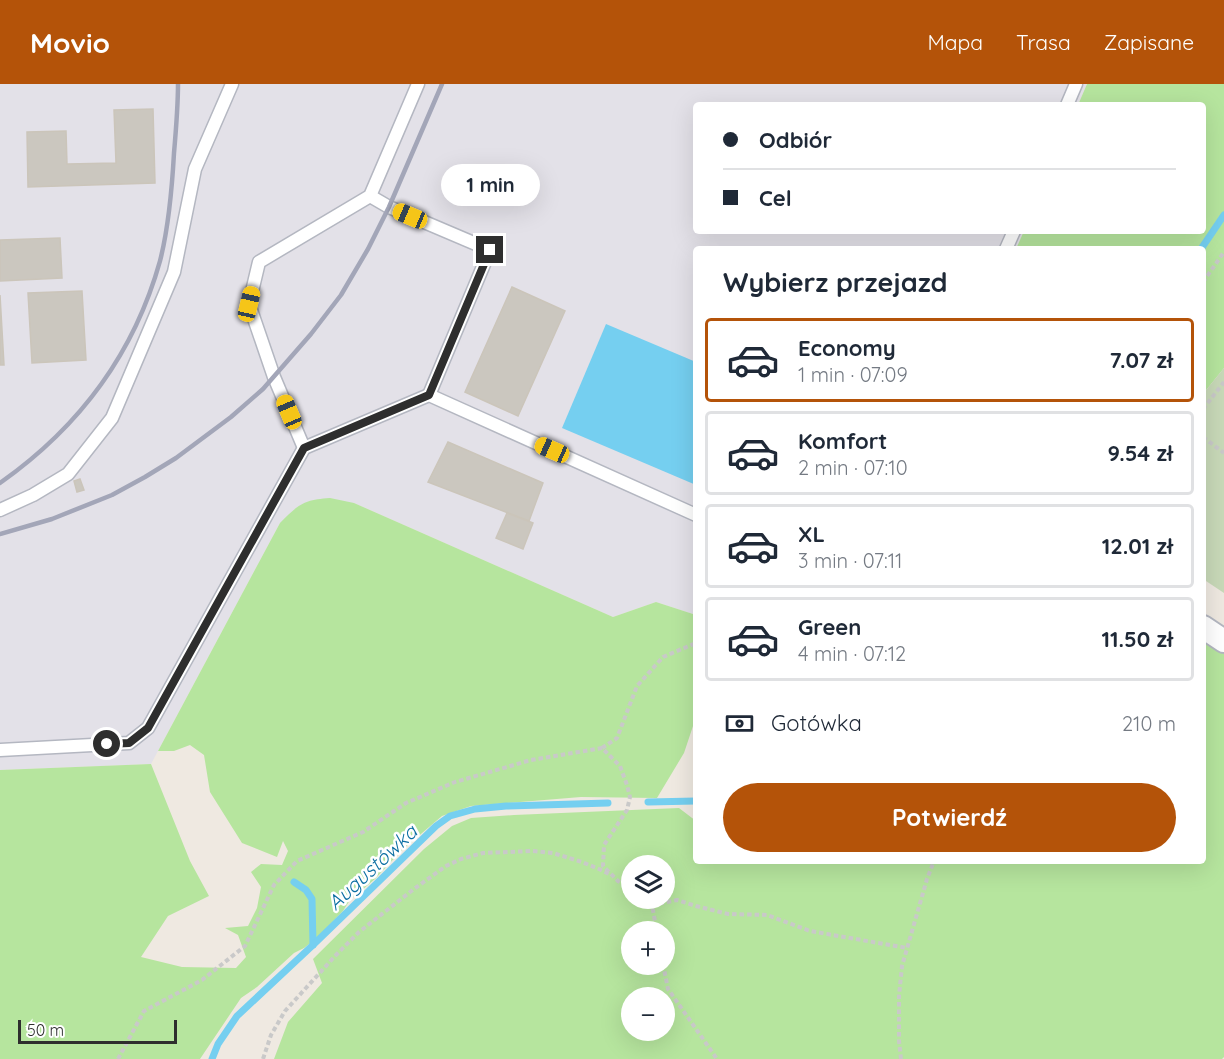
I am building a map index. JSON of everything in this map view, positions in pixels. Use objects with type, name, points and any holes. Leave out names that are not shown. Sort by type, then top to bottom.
[{"type":"street","points":[[1206,629],[1224,641]]},
{"type":"lane","points":[[0,510],[33,495],[68,474],[112,418],[174,272],[195,169],[231,84]]},
{"type":"lane","points":[[304,448],[274,377],[249,304],[259,262],[370,196],[418,84]]},
{"type":"lane","points":[[1068,102],[1076,84]]},
{"type":"lane","points":[[0,750],[129,743],[148,728],[304,448],[429,395],[490,250],[389,207],[370,196]]},
{"type":"lane","points":[[429,395],[693,513]]},
{"type":"path","points":[[1206,278],[1224,252]]},
{"type":"path","points":[[1206,405],[1224,382]]},
{"type":"path","points":[[1206,439],[1224,453]]},
{"type":"path","points":[[118,1059],[144,1011],[202,980],[245,946],[274,885],[297,861],[363,832],[406,803],[455,782],[531,760],[602,748],[617,738],[637,686],[663,657],[693,644]]},
{"type":"path","points":[[602,748],[620,766],[630,797],[627,810],[604,844],[603,866],[614,877]]},
{"type":"path","points":[[263,1059],[271,1035],[285,1011],[336,955],[359,932],[446,866],[461,859],[483,854],[533,851],[582,862],[621,882]]},
{"type":"path","points":[[901,1059],[899,996],[902,966],[933,864]]},
{"type":"path","points":[[675,900],[728,914],[767,915],[810,931],[907,948]]},
{"type":"path","points":[[665,975],[668,989],[717,1059]]},
{"type":"shaded area","points":[[0,84],[1087,84],[1079,102],[693,102],[693,234],[1023,234],[1017,246],[693,246],[693,614],[656,602],[613,617],[354,503],[280,523],[151,764],[0,770]]},
{"type":"green space","points":[[1087,84],[1224,84],[1224,368],[1206,390],[1206,246],[1017,246],[1023,234],[1206,234],[1206,102],[1079,102]]},
{"type":"green space","points":[[1224,368],[1224,593],[1206,581],[1206,390]]},
{"type":"green space","points":[[330,498],[354,503],[613,617],[656,602],[693,614],[693,726],[684,753],[657,798],[581,797],[471,806],[442,816],[350,900],[343,911],[317,938],[294,953],[257,987],[241,998],[200,1059],[0,1059],[0,770],[151,764],[190,861],[209,896],[168,916],[141,957],[182,967],[236,968],[246,957],[238,935],[225,928],[248,926],[257,908],[261,887],[251,872],[261,864],[282,865],[288,851],[283,841],[277,857],[242,843],[210,792],[204,755],[190,745],[174,751],[158,751],[280,523],[302,504]]},
{"type":"green space","points":[[1206,640],[1224,653],[1224,1057],[1222,1059],[274,1059],[288,1022],[322,983],[313,959],[424,849],[452,826],[471,818],[679,808],[693,819],[693,864],[1206,864]]},
{"type":"water","points":[[606,324],[693,361],[693,484],[562,428]]},
{"type":"building","points":[[153,109],[155,183],[28,187],[27,132],[66,131],[67,164],[116,163],[114,110]]},
{"type":"building","points":[[60,238],[62,278],[0,281],[0,240]]},
{"type":"building","points":[[512,287],[565,311],[518,416],[465,392]]},
{"type":"building","points":[[82,291],[86,360],[32,363],[28,293]]},
{"type":"building","points":[[0,295],[4,365],[0,365]]},
{"type":"building","points":[[448,442],[543,483],[529,521],[428,482]]},
{"type":"building","points":[[80,479],[84,490],[77,492],[74,481]]},
{"type":"building","points":[[507,513],[533,523],[523,549],[496,538]]},
{"type":"waterway","name":"Augustówka","points":[[1203,246],[1224,215]]},
{"type":"waterway","name":"Augustówka","points":[[648,802],[693,801]]},
{"type":"waterway","name":"Augustówka","points":[[212,1059],[218,1044],[237,1016],[436,826],[450,816],[475,809],[506,806],[608,803]]},
{"type":"waterway","points":[[294,882],[306,890],[312,899],[313,945]]},
{"type":"railway","points":[[0,483],[54,438],[78,413],[119,358],[135,327],[149,295],[166,234],[170,207],[178,84]]},
{"type":"railway","points":[[0,534],[52,519],[112,495],[145,477],[176,458],[231,417],[263,389],[311,334],[341,295],[368,249],[389,207],[442,84]]},
{"type":"route","points":[[107,744],[129,743],[148,728],[304,448],[429,395],[490,250]]}]
